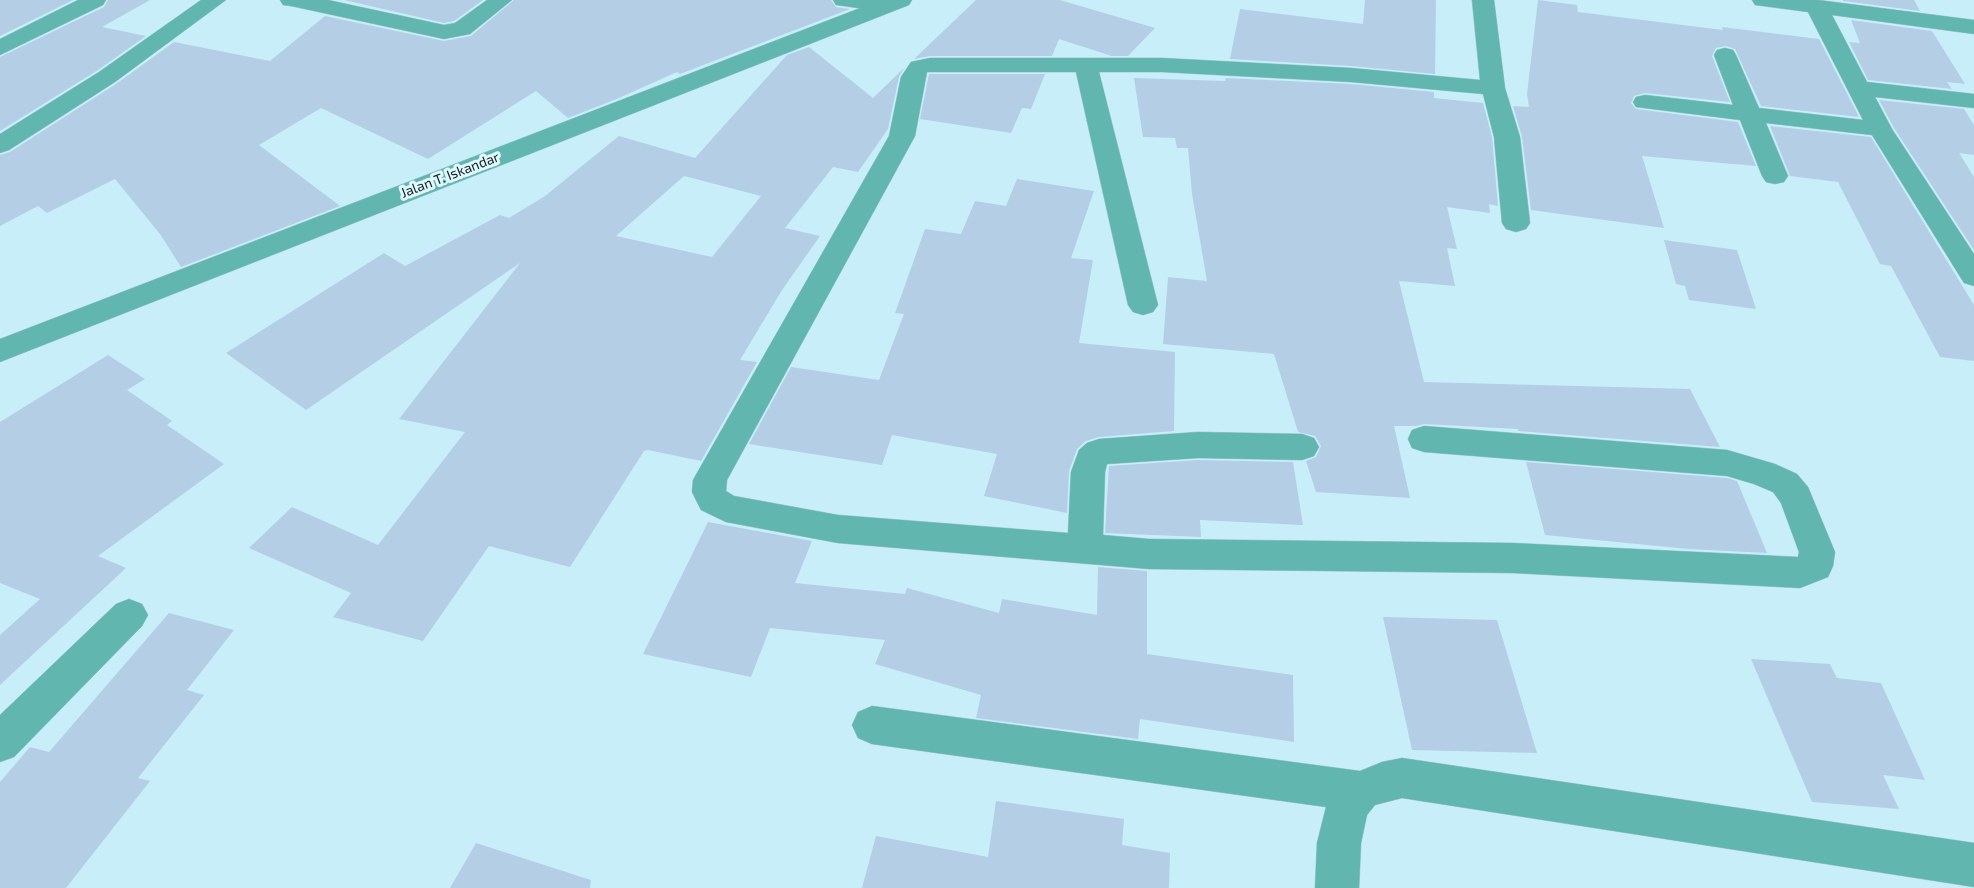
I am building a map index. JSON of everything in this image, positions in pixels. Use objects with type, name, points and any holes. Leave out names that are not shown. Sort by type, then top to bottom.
[{"type":"street","points":[[0,48],[95,0]]},
{"type":"street","points":[[0,145],[108,77],[215,0]]},
{"type":"street","points":[[291,0],[444,32],[462,29],[501,0]]},
{"type":"street","points":[[844,0],[893,3]]},
{"type":"street","points":[[1483,0],[1493,88],[1507,137],[1516,223]]},
{"type":"street","points":[[1763,0],[1974,27]]},
{"type":"street","points":[[1916,0],[1926,21]]},
{"type":"street","name":"Jalan T. Iskandar","points":[[0,351],[893,3]]},
{"type":"street","points":[[1816,6],[1880,129],[1974,276]]},
{"type":"street","points":[[1725,55],[1775,176]]},
{"type":"street","points":[[1424,439],[1727,463],[1763,472],[1785,483],[1797,497],[1817,552],[1815,566],[1800,573],[1513,558],[1149,554],[838,529],[726,508],[713,500],[709,492],[710,480],[758,391],[902,136],[913,76],[919,67],[930,65],[1162,65],[1351,75],[1493,88]]},
{"type":"street","points":[[1086,65],[1143,305]]},
{"type":"street","points":[[1859,88],[1974,101]]},
{"type":"street","points":[[1645,102],[1880,129]]},
{"type":"street","points":[[1085,549],[1088,472],[1091,459],[1099,452],[1198,445],[1302,447]]},
{"type":"street","points":[[0,743],[129,615]]},
{"type":"street","points":[[872,725],[1360,791]]},
{"type":"street","points":[[1337,888],[1338,843],[1348,805],[1360,791],[1382,782],[1402,778],[1974,864]]},
{"type":"building","points":[[0,0],[73,0],[0,36]]},
{"type":"building","points":[[108,0],[150,0],[102,27],[146,36],[98,70],[0,131],[0,57],[104,7]]},
{"type":"building","points":[[344,0],[483,0],[454,21],[444,23]]},
{"type":"building","points":[[514,0],[831,0],[836,7],[850,9],[680,74],[677,72],[568,118],[536,91],[428,159],[321,108],[259,145],[340,206],[181,267],[160,234],[115,179],[47,213],[38,206],[0,226],[0,155],[10,152],[116,84],[174,42],[270,61],[325,16],[444,41],[471,36]]},
{"type":"building","points":[[976,0],[1060,0],[1155,28],[1128,56],[1112,56],[1059,39],[1052,56],[930,56],[914,59]]},
{"type":"building","points":[[1365,0],[1436,0],[1435,74],[1351,66],[1230,59],[1240,9],[1363,24]]},
{"type":"building","points":[[1538,0],[1577,5],[1578,12],[1819,39],[1859,117],[1761,106],[1735,49],[1726,46],[1716,48],[1712,56],[1730,102],[1645,93],[1634,96],[1631,103],[1636,109],[1738,122],[1756,166],[1642,156],[1664,228],[1531,210],[1522,137],[1513,106],[1529,107],[1527,94]]},
{"type":"building","points":[[1914,0],[1920,11],[1843,1]]},
{"type":"building","points":[[1851,20],[1932,31],[1965,84],[1947,82],[1952,89],[1868,80],[1849,42],[1860,43]]},
{"type":"building","points":[[809,47],[873,98],[904,68],[899,77],[888,129],[858,172],[833,167],[785,228],[820,236],[782,290],[740,360],[757,362],[701,461],[644,451],[570,567],[489,546],[423,641],[333,617],[351,593],[249,548],[292,507],[378,545],[465,432],[399,419],[520,263],[306,410],[226,353],[384,253],[405,266],[500,215],[509,218],[545,196],[619,136],[695,158],[787,55]],"holes":[[[684,176],[761,196],[712,257],[616,236]]]},
{"type":"building","points":[[929,74],[1045,74],[1031,109],[1022,108],[1011,133],[920,119]]},
{"type":"building","points":[[1134,78],[1225,81],[1226,78],[1351,84],[1434,92],[1434,98],[1483,103],[1492,137],[1498,206],[1489,204],[1490,213],[1447,207],[1457,249],[1447,248],[1455,286],[1399,281],[1424,382],[1690,389],[1720,447],[1518,431],[1518,429],[1424,424],[1394,426],[1410,498],[1316,492],[1306,461],[1316,457],[1321,446],[1315,436],[1298,432],[1274,354],[1163,344],[1168,277],[1207,281],[1192,194],[1188,148],[1177,148],[1175,138],[1143,137]]},
{"type":"building","points":[[1879,100],[1964,109],[1974,125],[1974,155],[1959,153],[1974,177],[1974,250],[1894,128]]},
{"type":"building","points":[[1770,126],[1871,137],[1974,305],[1974,361],[1940,357],[1891,266],[1880,264],[1838,182],[1790,176]]},
{"type":"building","points":[[1017,179],[1094,191],[1071,258],[1093,260],[1079,343],[1175,352],[1174,431],[1099,437],[1086,441],[1077,449],[1069,471],[1067,513],[984,496],[997,454],[892,435],[882,465],[749,444],[791,367],[879,380],[904,314],[895,313],[925,229],[961,234],[975,201],[1006,206]]},
{"type":"building","points":[[1664,240],[1737,250],[1756,309],[1689,300],[1685,286],[1676,284]]},
{"type":"building","points":[[108,355],[145,379],[127,390],[172,421],[167,425],[224,464],[98,556],[126,568],[0,685],[0,635],[40,599],[0,583],[0,422]]},
{"type":"building","points":[[1198,460],[1293,462],[1303,525],[1200,520],[1201,537],[1105,533],[1109,466]]},
{"type":"building","points":[[1526,462],[1727,478],[1737,481],[1767,553],[1688,549],[1545,535]]},
{"type":"building","points":[[708,522],[812,541],[795,583],[905,594],[907,588],[999,613],[1002,599],[1097,615],[1098,567],[1147,571],[1147,654],[1293,675],[1294,742],[1140,719],[1138,739],[976,718],[981,695],[875,664],[885,640],[770,628],[751,677],[643,654]]},
{"type":"building","points":[[169,613],[234,630],[187,690],[204,695],[138,778],[150,781],[66,888],[0,888],[0,782],[30,747],[49,752]]},
{"type":"building","points":[[1383,617],[1497,620],[1537,753],[1412,750]]},
{"type":"building","points":[[1751,659],[1830,664],[1837,678],[1881,683],[1925,780],[1883,775],[1899,809],[1812,802]]},
{"type":"building","points":[[996,801],[1124,819],[1122,845],[1170,853],[1169,888],[862,888],[876,836],[988,857]]},
{"type":"building","points":[[476,843],[591,880],[590,888],[450,888]]}]
